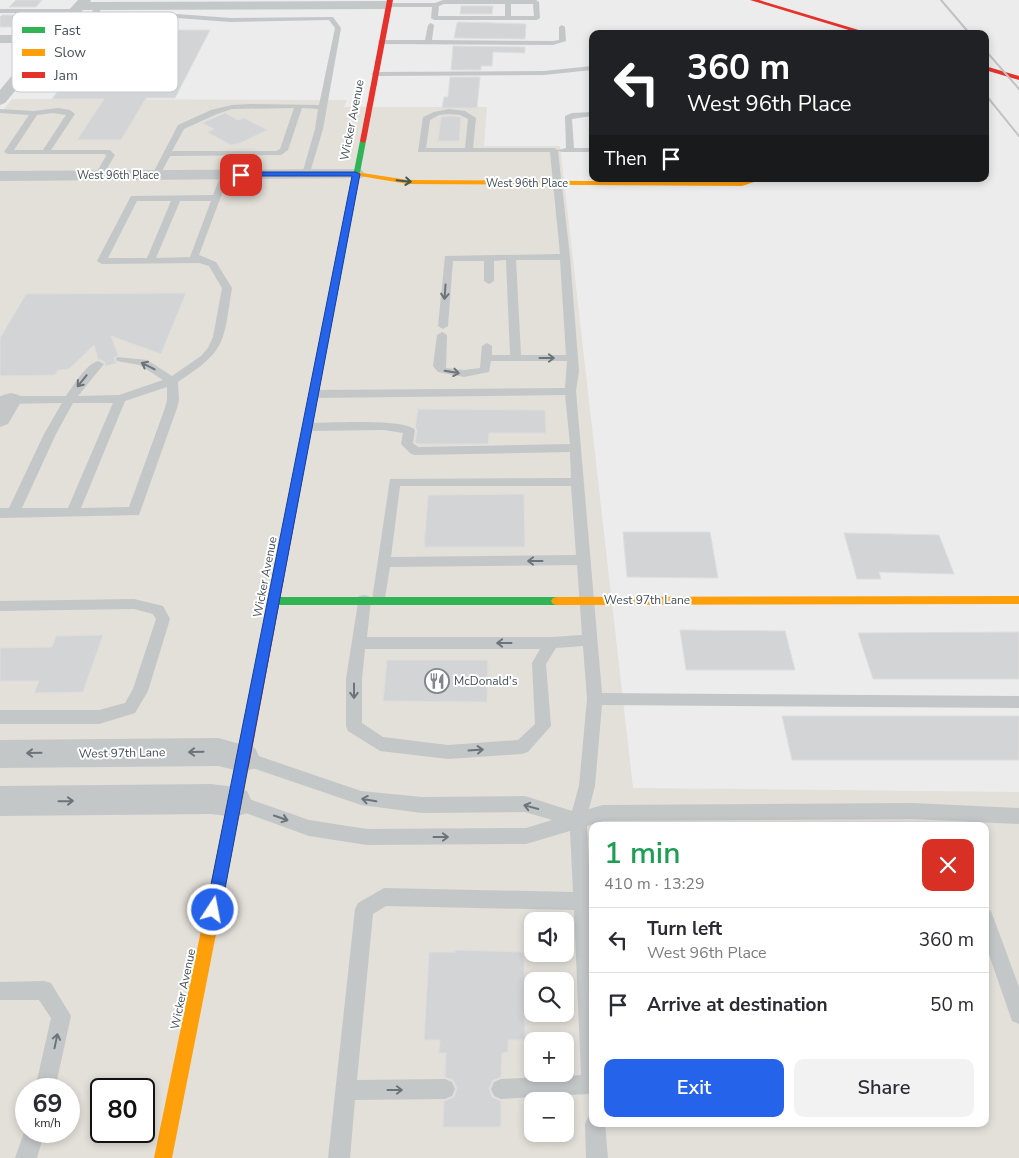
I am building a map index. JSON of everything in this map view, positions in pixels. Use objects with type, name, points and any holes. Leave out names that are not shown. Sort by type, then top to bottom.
[{"type":"main road","points":[[754,0],[855,30]]},
{"type":"main road","name":"Wicker Avenue","points":[[163,1158],[244,758],[389,2]]},
{"type":"main road","points":[[989,69],[1019,78]]},
{"type":"main road","name":"West 96th Place","points":[[356,174],[403,169]]},
{"type":"main road","name":"West 96th Place","points":[[356,174],[408,182],[742,184],[748,182]]},
{"type":"main road","name":"West 97th Lane","points":[[274,601],[1019,600]]},
{"type":"street","points":[[87,7],[166,3],[226,10],[245,3],[316,8],[389,2]]},
{"type":"street","points":[[0,100],[8,86]]},
{"type":"street","name":"West 96th Place","points":[[0,176],[356,174]]},
{"type":"street","name":"West 97th Lane","points":[[0,754],[218,752],[244,758]]},
{"type":"street","points":[[0,802],[211,799],[235,802]]},
{"type":"lane","points":[[389,2],[436,5],[443,2],[536,2],[537,18],[434,18],[436,5]]},
{"type":"lane","points":[[508,2],[508,18]]},
{"type":"lane","points":[[0,11],[87,7]]},
{"type":"lane","points":[[178,14],[226,10],[316,8],[332,18],[338,28],[319,129],[306,174]]},
{"type":"lane","points":[[428,42],[430,25]]},
{"type":"lane","points":[[381,42],[553,44],[563,41],[562,27]]},
{"type":"lane","points":[[375,74],[544,73],[589,68]]},
{"type":"lane","points":[[156,175],[181,127],[214,112],[232,107],[250,106],[322,107]]},
{"type":"lane","points":[[167,154],[278,153],[284,150],[299,106]]},
{"type":"lane","points":[[0,111],[34,113],[60,111],[71,114],[46,152]]},
{"type":"lane","points":[[469,150],[472,118],[468,114],[458,112],[438,113],[426,119],[422,150],[469,150],[554,150],[570,150],[589,150]]},
{"type":"lane","points":[[34,113],[8,152],[107,152],[111,155],[99,175]]},
{"type":"lane","points":[[570,150],[568,118],[572,115],[589,114]]},
{"type":"lane","points":[[554,150],[565,257],[573,371],[570,391],[595,699],[587,786],[578,820],[589,1030]]},
{"type":"lane","points":[[4,406],[68,399],[120,399],[172,380],[191,370],[212,350],[221,323],[227,288],[213,264],[194,256],[225,175]]},
{"type":"lane","points":[[200,260],[102,262],[134,198],[216,198]]},
{"type":"lane","points":[[150,261],[177,198]]},
{"type":"lane","points":[[565,257],[448,258],[440,366],[442,370],[460,374],[480,372],[485,370],[487,352],[516,358],[572,358]]},
{"type":"lane","points":[[489,280],[490,258]]},
{"type":"lane","points":[[511,258],[516,358]]},
{"type":"lane","points":[[121,358],[143,362],[172,380]]},
{"type":"lane","points":[[14,512],[68,399],[98,364]]},
{"type":"lane","points":[[0,512],[134,512],[174,400],[172,380]]},
{"type":"lane","points":[[314,394],[570,391]]},
{"type":"lane","points":[[73,512],[120,399]]},
{"type":"lane","points":[[308,427],[384,426],[409,430],[407,444],[415,451],[576,448]]},
{"type":"lane","points":[[552,643],[539,663],[543,726],[522,747],[448,752],[380,744],[354,726],[354,680],[359,643],[384,562],[394,482],[577,482]]},
{"type":"lane","points":[[384,562],[584,560]]},
{"type":"lane","points":[[0,606],[134,604],[158,610],[163,619],[140,691],[130,708],[99,717],[0,717]]},
{"type":"lane","points":[[359,643],[552,643],[590,640]]},
{"type":"lane","points":[[595,699],[1019,702]]},
{"type":"lane","points":[[244,758],[361,798],[422,805],[525,804],[578,820]]},
{"type":"lane","points":[[235,802],[308,828],[366,837],[526,836],[604,813],[912,811],[951,820],[1019,816]]},
{"type":"lane","points":[[339,1158],[364,909],[384,897],[582,901]]},
{"type":"lane","points":[[989,928],[1019,1014]]},
{"type":"lane","points":[[0,991],[44,990],[61,1016],[48,1078]]},
{"type":"lane","points":[[501,1089],[589,1085]]},
{"type":"lane","points":[[346,1090],[445,1089]]},
{"type":"lane","points":[[595,1127],[596,1158]]},
{"type":"lane","points":[[26,1158],[31,1143]]},
{"type":"shaded area","points":[[12,99],[347,100],[344,107],[487,107],[484,146],[560,146],[633,788],[1019,792],[1019,1158],[0,1158],[0,114]]},
{"type":"building","points":[[16,0],[42,0],[36,7],[9,7]]},
{"type":"building","points":[[461,6],[493,6],[492,14],[460,14]]},
{"type":"building","points":[[2,15],[12,15],[12,27],[0,27],[0,17]]},
{"type":"building","points":[[457,23],[526,24],[525,39],[454,38]]},
{"type":"building","points":[[178,30],[210,30],[175,98],[146,98],[121,140],[77,140],[104,99],[52,99],[57,92],[178,92]]},
{"type":"building","points":[[453,46],[525,47],[525,53],[493,52],[492,66],[481,66],[481,70],[451,70]]},
{"type":"building","points":[[450,77],[480,77],[477,108],[442,108],[444,97],[448,97]]},
{"type":"building","points":[[225,113],[238,120],[244,118],[268,130],[240,143],[231,145],[207,132],[214,129],[202,123]]},
{"type":"building","points":[[441,117],[461,117],[459,141],[438,141]]},
{"type":"building","points":[[186,293],[161,354],[111,336],[118,355],[114,358],[117,363],[105,366],[105,362],[98,359],[94,345],[69,369],[58,370],[55,375],[0,376],[0,338],[26,294]]},
{"type":"building","points":[[418,409],[545,410],[546,433],[489,433],[488,444],[417,444],[415,442],[417,430],[415,428]]},
{"type":"building","points":[[524,494],[525,547],[424,547],[428,495]]},
{"type":"building","points":[[623,532],[710,532],[718,578],[627,577]]},
{"type":"building","points":[[844,533],[939,535],[954,574],[879,572],[881,579],[857,579]]},
{"type":"building","points":[[680,630],[785,631],[795,670],[686,670]]},
{"type":"building","points":[[1019,632],[1019,679],[873,679],[858,633]]},
{"type":"building","points":[[103,635],[83,692],[34,693],[39,681],[0,681],[0,648],[52,647],[56,636]]},
{"type":"building","name":"McDonald's","points":[[387,660],[488,660],[487,702],[383,701]]},
{"type":"building","points":[[782,716],[1019,716],[1019,760],[792,760]]},
{"type":"building","points":[[455,950],[524,952],[524,1040],[508,1040],[508,1052],[502,1053],[501,1077],[493,1080],[489,1088],[492,1097],[501,1101],[501,1127],[443,1127],[444,1101],[454,1097],[457,1088],[453,1080],[445,1077],[446,1053],[439,1053],[440,1040],[424,1040],[429,952],[455,952]]},
{"type":"railway","points":[[941,0],[967,30]]},
{"type":"railway","points":[[989,55],[1019,89]]},
{"type":"railway","points":[[989,99],[1019,136]]},
{"type":"traffic: fast","points":[[324,342],[363,141]]},
{"type":"traffic: fast","points":[[274,601],[557,601]]},
{"type":"traffic: slow","points":[[356,174],[408,182],[742,184],[749,182]]},
{"type":"traffic: slow","points":[[557,601],[1019,600]]},
{"type":"traffic: slow","points":[[163,1158],[242,766]]},
{"type":"traffic: jam","points":[[363,141],[390,0]]},
{"type":"traffic: jam","points":[[753,0],[855,30]]},
{"type":"traffic: jam","points":[[989,69],[1019,78]]},
{"type":"traffic: jam","points":[[242,766],[324,342]]},
{"type":"place","name":"McDonald's","points":[[437,681]]},
{"type":"route","points":[[213,910],[356,174],[241,175]]}]
